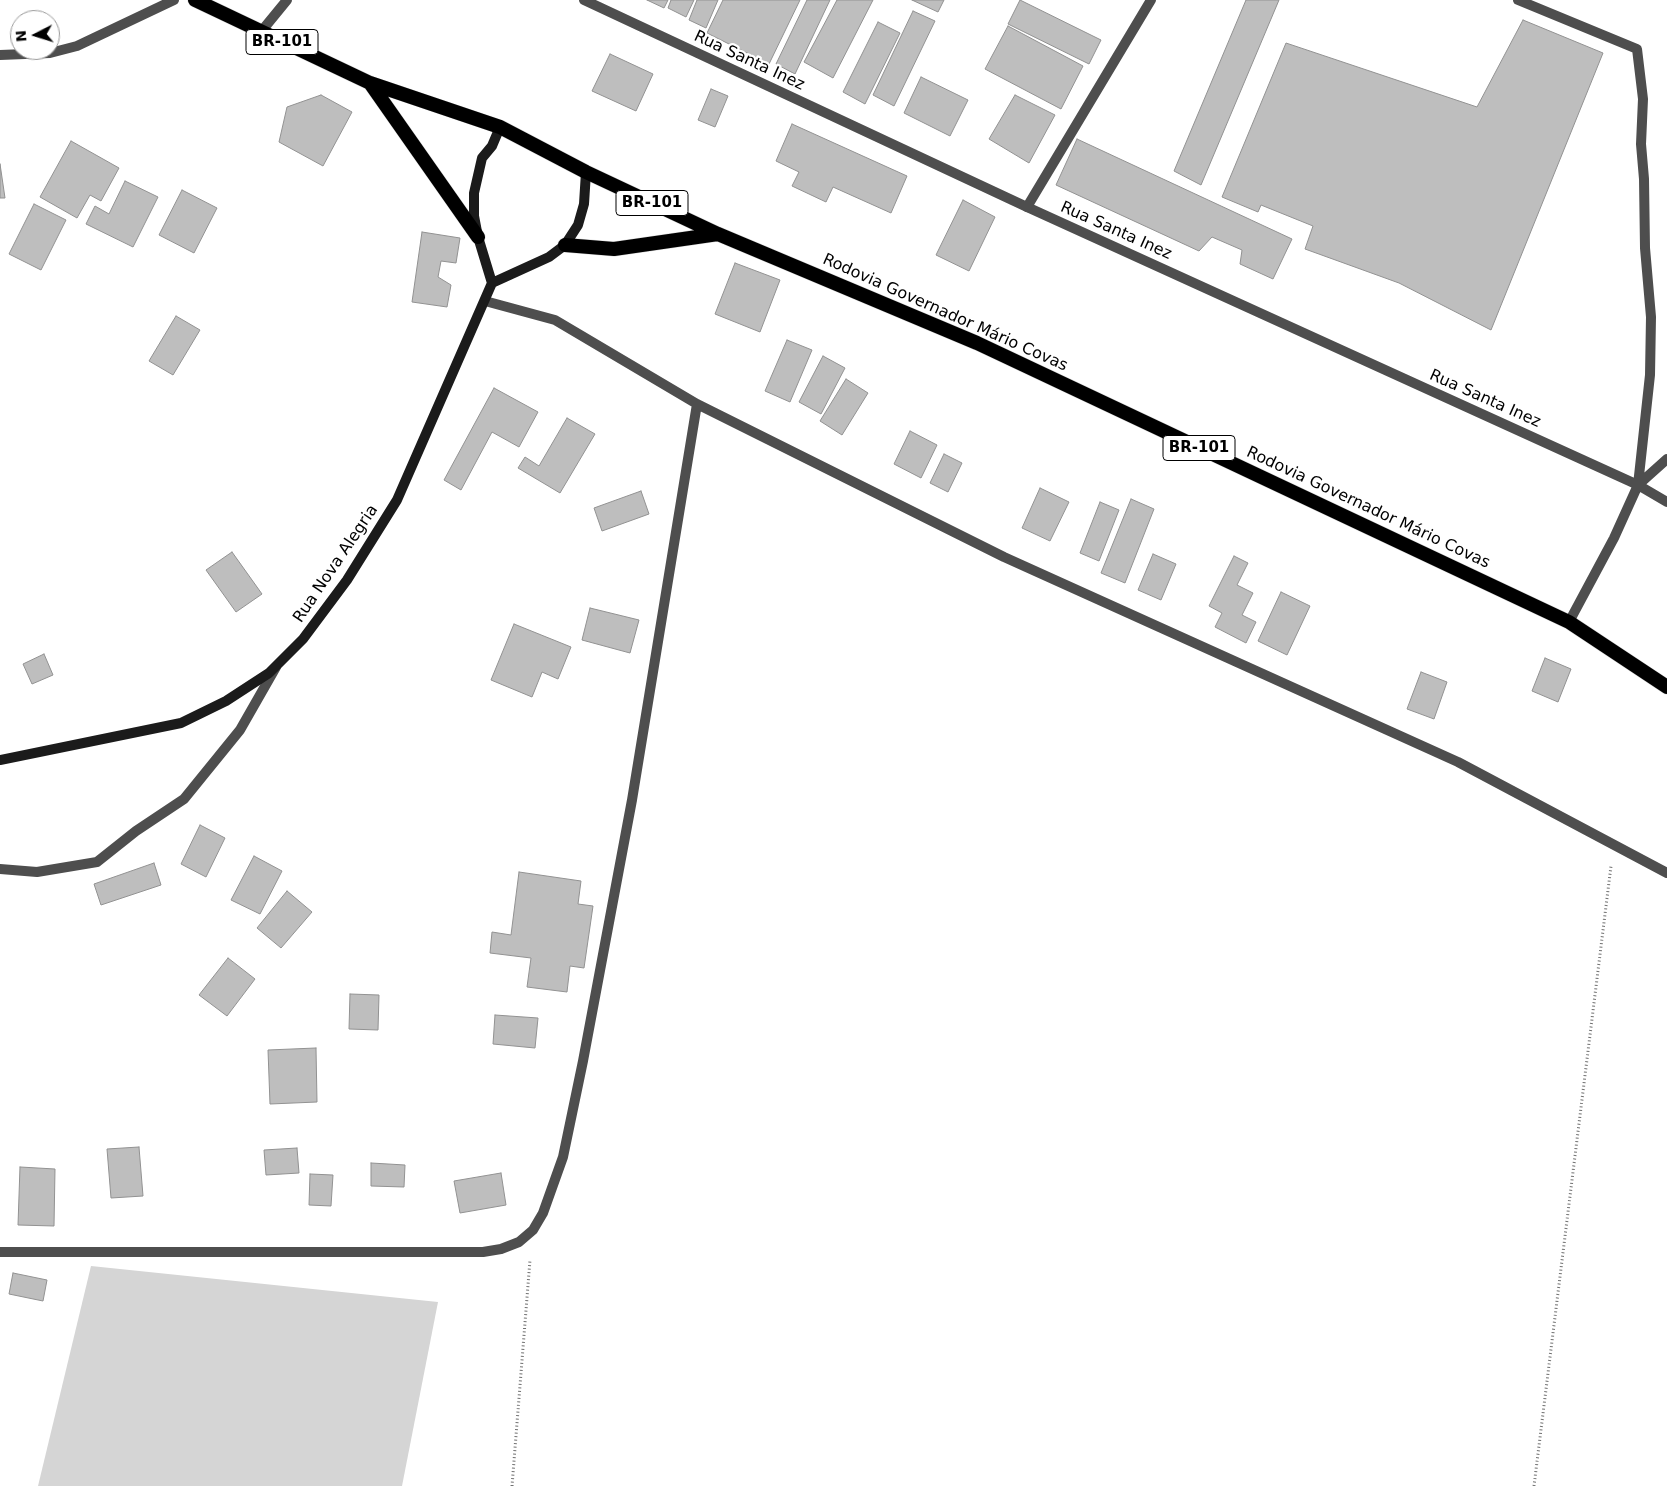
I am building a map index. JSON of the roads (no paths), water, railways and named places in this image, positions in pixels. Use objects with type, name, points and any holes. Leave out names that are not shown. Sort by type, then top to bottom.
[{"type":"highway","name":"Rodovia Governador Mário Covas","points":[[196,0],[260,33],[370,83],[500,128],[586,172],[718,234],[977,343],[1569,622],[1667,687]]},
{"type":"highway","points":[[370,83],[478,237]]},
{"type":"highway","points":[[565,245],[614,250],[718,234]]},
{"type":"main road","points":[[500,128],[492,146],[482,158],[477,174],[474,216],[478,237],[492,283],[532,265],[565,245],[578,225],[584,204],[586,172]]},
{"type":"main road","name":"Rua Nova Alegria","points":[[0,760],[181,723],[226,701],[269,674],[303,639],[347,580],[397,500],[492,283]]},
{"type":"street","points":[[0,55],[50,53],[77,46],[174,0]]},
{"type":"street","points":[[260,33],[287,0]]},
{"type":"street","name":"Rua Santa Inez","points":[[584,0],[1027,207],[1638,485],[1667,502]]},
{"type":"street","points":[[1027,207],[1151,0]]},
{"type":"street","points":[[1518,0],[1637,49],[1643,99],[1641,144],[1644,179],[1645,248],[1651,317],[1650,375],[1638,485],[1614,538],[1569,622]]},
{"type":"street","points":[[485,301],[555,320],[696,404],[1004,557],[1458,762],[1667,873]]},
{"type":"street","points":[[0,1252],[483,1252],[501,1249],[519,1242],[533,1230],[543,1213],[563,1157],[583,1061],[632,800],[696,404]]},
{"type":"street","points":[[1638,485],[1667,460]]},
{"type":"street","points":[[0,869],[37,872],[97,862],[136,831],[184,799],[240,730],[277,665]]}]
